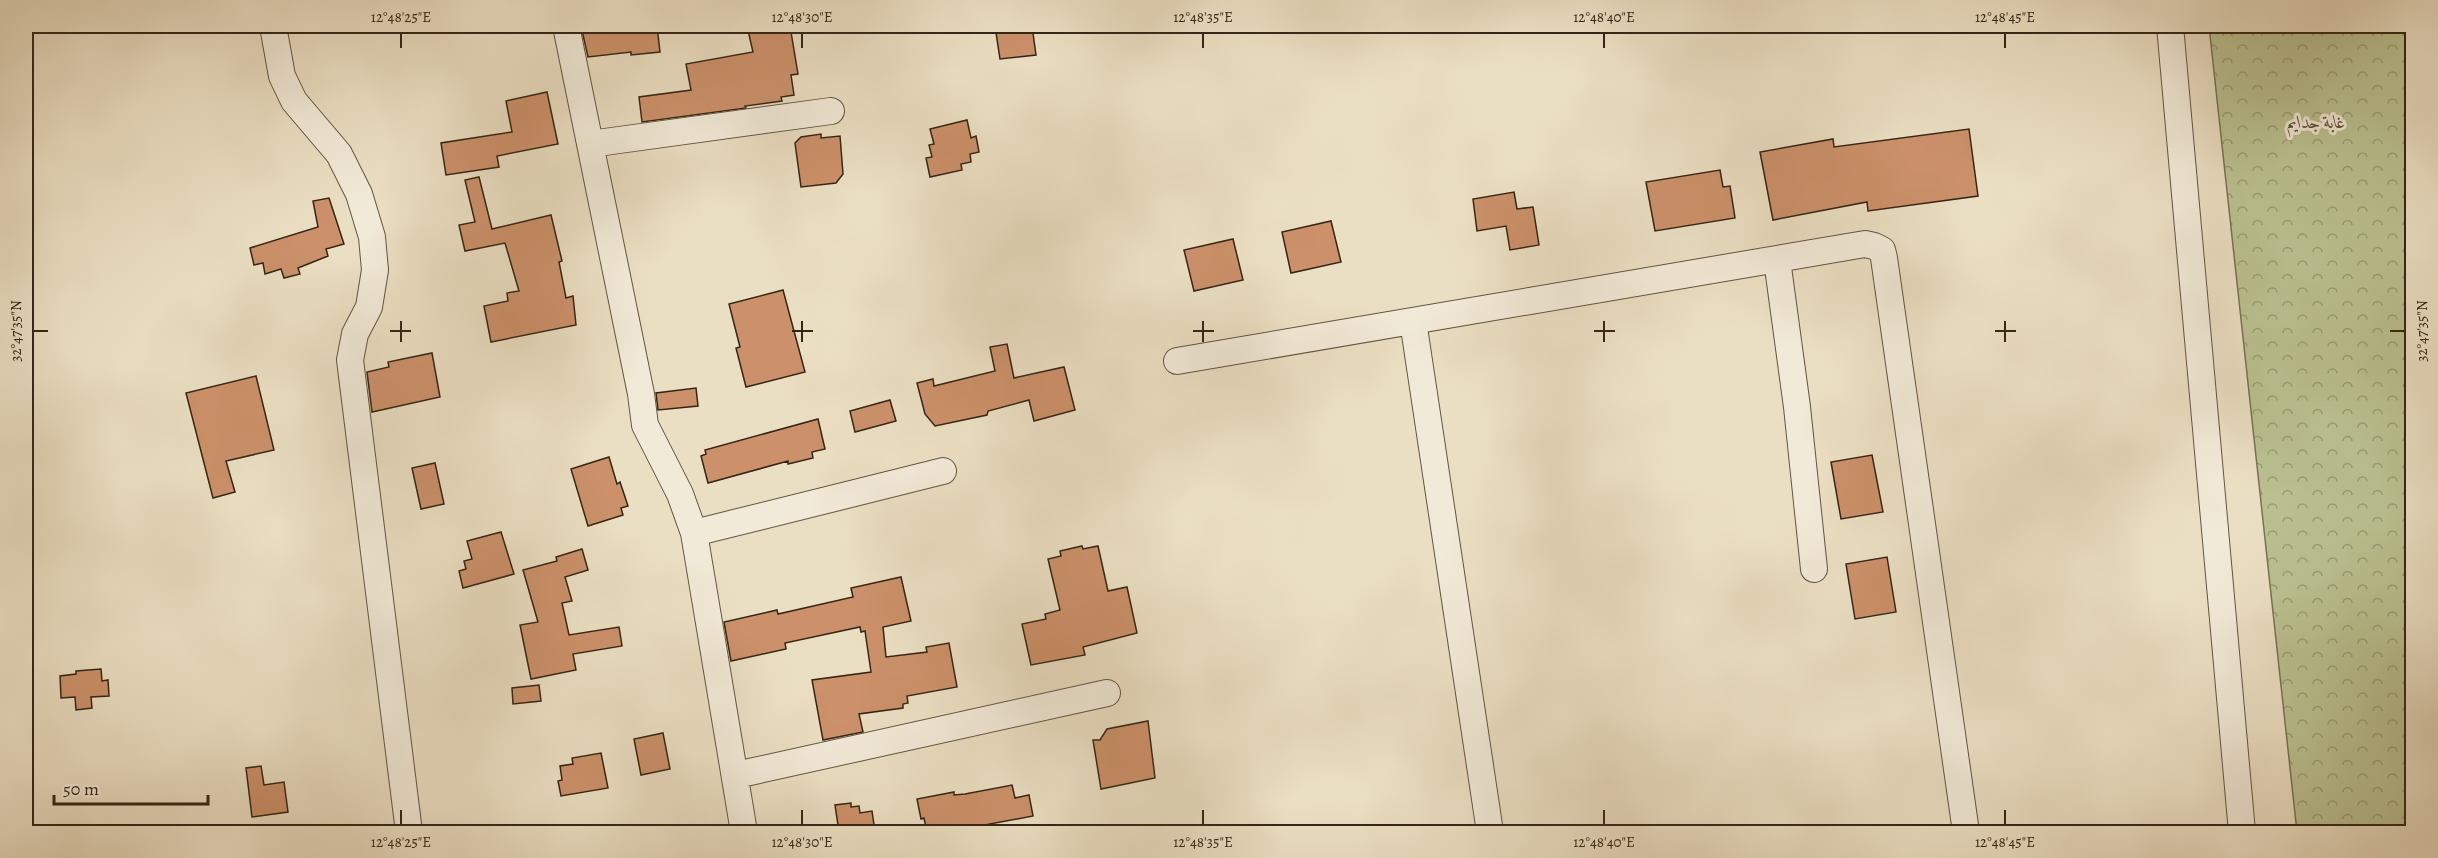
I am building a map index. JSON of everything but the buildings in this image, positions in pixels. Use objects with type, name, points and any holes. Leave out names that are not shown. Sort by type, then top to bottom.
[{"type":"street","points":[[273,26],[282,76],[294,101],[339,154],[359,194],[372,237],[375,270],[369,307],[355,334],[350,360],[409,832]]},
{"type":"street","points":[[566,26],[641,394],[645,425],[680,494],[694,533],[744,832]]},
{"type":"street","points":[[2170,26],[2242,832]]},
{"type":"street","points":[[590,144],[831,111]]},
{"type":"street","points":[[1177,361],[1865,244],[1882,250],[1966,832]]},
{"type":"street","points":[[1777,260],[1797,407],[1814,569]]},
{"type":"street","points":[[1413,321],[1490,832]]},
{"type":"street","points":[[694,533],[943,471]]},
{"type":"street","points":[[736,775],[1107,693]]},
{"type":"green space","name":"غابة جدايم","points":[[2209,26],[2412,26],[2412,832],[2297,832]]}]
